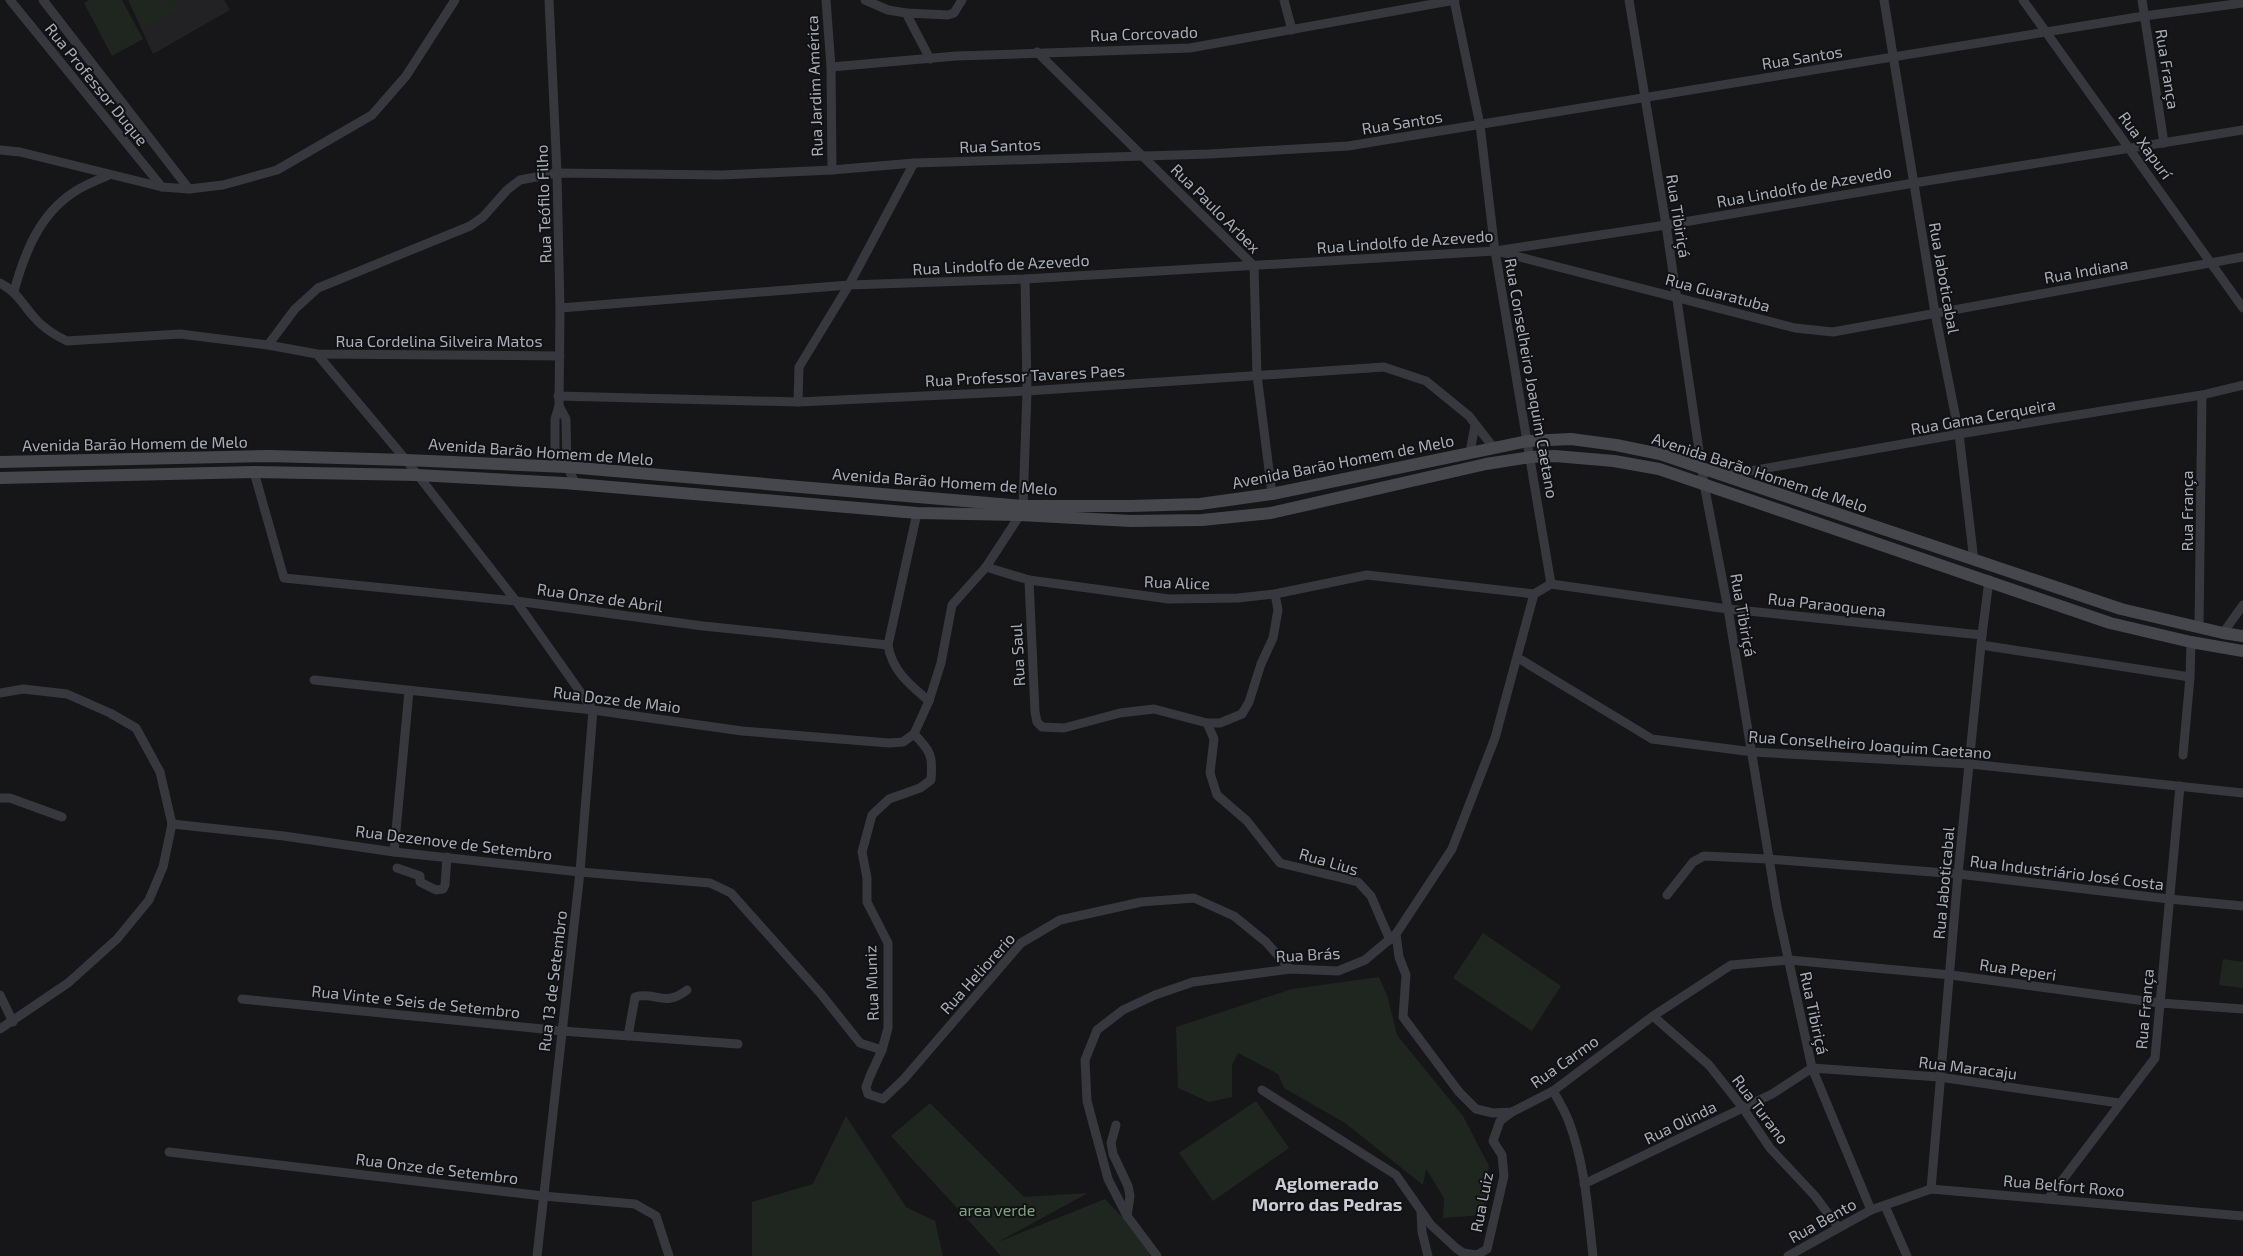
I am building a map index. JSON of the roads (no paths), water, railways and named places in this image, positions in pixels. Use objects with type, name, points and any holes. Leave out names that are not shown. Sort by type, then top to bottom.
[{"type":"main road","name":"Avenida Barão Homem de Melo","points":[[0,478],[254,472],[418,475],[576,484],[918,513],[977,514],[1022,510],[1200,504],[1272,494],[1370,475],[1492,447],[1528,441],[1571,439],[1616,445],[1660,454],[1728,475],[2121,609],[2243,636]]},
{"type":"main road","name":"Avenida Barão Homem de Melo","points":[[0,462],[270,456],[561,467],[1132,521],[1202,520],[1271,513],[1486,464],[1531,457],[1556,456],[1614,461],[1659,469],[1989,580],[2110,623],[2191,642],[2243,651]]},
{"type":"main road","points":[[254,472],[257,461],[270,456]]},
{"type":"street","name":"Rua Professor Duque","points":[[10,0],[162,187]]},
{"type":"street","name":"Rua Professor Duque","points":[[43,0],[189,188]]},
{"type":"street","points":[[0,150],[20,152],[162,187],[189,188],[223,185],[277,170],[372,115],[406,76],[455,0]]},
{"type":"street","name":"Rua Teófilo Filho","points":[[549,0],[557,173],[560,308],[558,396],[559,406],[566,419],[561,467]]},
{"type":"street","name":"Rua Jardim América","points":[[826,0],[831,67],[832,170]]},
{"type":"street","points":[[865,0],[888,10],[948,15],[954,13],[962,0]]},
{"type":"street","points":[[1284,0],[1292,30]]},
{"type":"street","name":"Rua Corcovado","points":[[831,67],[1037,52],[1190,48],[1455,0]]},
{"type":"street","name":"Rua Conselheiro Joaquim Caetano","points":[[1455,0],[1480,125],[1495,251],[1551,584]]},
{"type":"street","name":"Rua Tibiriçá","points":[[1629,0],[1666,226],[1704,484],[1753,752],[1768,859],[1812,1068],[1871,1210]]},
{"type":"street","name":"Rua Jaboticabal","points":[[1884,0],[1935,313],[1959,434],[1974,560]]},
{"type":"street","name":"Rua Xapurí","points":[[2023,0],[2243,308]]},
{"type":"street","name":"Rua França","points":[[2142,0],[2164,143]]},
{"type":"street","name":"Rua Santos","points":[[268,345],[295,309],[318,288],[470,226],[484,217],[507,190],[520,180],[557,173],[722,175],[832,170],[914,163],[1142,156],[1348,146],[2144,16],[2243,3]]},
{"type":"street","points":[[906,13],[930,59]]},
{"type":"street","name":"Rua Paulo Arbex","points":[[1037,52],[1254,266],[1257,375],[1272,494]]},
{"type":"street","name":"Rua Lindolfo de Azevedo","points":[[560,308],[849,285],[1025,279],[1495,251],[1666,226],[1914,182],[2243,130]]},
{"type":"street","points":[[798,402],[799,367],[849,285],[914,163]]},
{"type":"street","points":[[0,283],[14,291],[23,260],[46,215],[75,191],[109,175]]},
{"type":"street","name":"Rua Guaratuba","points":[[1495,251],[1795,328],[1833,332],[1935,313]]},
{"type":"street","name":"Rua Indiana","points":[[1935,313],[2243,257]]},
{"type":"street","points":[[914,734],[929,701],[941,663],[952,606],[986,567],[1022,510],[1027,391],[1025,279]]},
{"type":"street","name":"Rua Cordelina Silveira Matos","points":[[14,291],[33,317],[51,333],[67,341],[180,334],[268,345],[317,354],[560,356]]},
{"type":"street","points":[[317,354],[406,460],[516,600],[593,710]]},
{"type":"street","name":"Rua Professor Tavares Paes","points":[[558,396],[798,402],[1027,391],[1384,368],[1426,381],[1469,416],[1492,447]]},
{"type":"street","name":"Rua Gama Cerqueira","points":[[1728,475],[1959,434],[2202,395],[2243,386]]},
{"type":"street","name":"Rua França","points":[[2199,627],[2202,395]]},
{"type":"street","points":[[1470,452],[1475,425]]},
{"type":"street","points":[[561,467],[576,484]]},
{"type":"street","name":"Rua Onze de Abril","points":[[254,472],[284,578],[516,600],[703,626],[888,645]]},
{"type":"street","points":[[918,513],[888,645],[890,656],[897,670],[908,683],[929,701]]},
{"type":"street","name":"Rua Alice","points":[[986,567],[1029,580],[1169,599],[1238,598],[1275,594],[1367,575],[1534,594]]},
{"type":"street","name":"Rua Saul","points":[[1029,580],[1035,712],[1037,722],[1042,727],[1064,728],[1120,713],[1154,709],[1207,723]]},
{"type":"street","name":"Rua Jaboticabal","points":[[1931,1189],[1951,975],[1958,874],[1989,580]]},
{"type":"street","points":[[1534,594],[1551,584]]},
{"type":"street","name":"Rua Paraoquena","points":[[1551,584],[1728,609],[1982,634]]},
{"type":"street","points":[[1207,723],[1220,723],[1242,714],[1249,702],[1261,664],[1273,638],[1278,610],[1275,594]]},
{"type":"street","name":"Rua Brás","points":[[1157,1256],[1127,1216],[1108,1179],[1087,1101],[1084,1060],[1097,1030],[1123,1010],[1155,995],[1193,982],[1233,975],[1290,969],[1338,971],[1365,960],[1393,937],[1452,849],[1495,738],[1534,594]]},
{"type":"street","points":[[2223,633],[2243,605]]},
{"type":"street","points":[[2183,755],[2191,642]]},
{"type":"street","points":[[1981,645],[2190,677]]},
{"type":"street","name":"Rua Conselheiro Joaquim Caetano","points":[[1518,658],[1652,739],[1753,752],[1970,764],[2243,793]]},
{"type":"street","name":"Rua Doze de Maio","points":[[314,680],[593,710],[742,731],[889,743],[903,742],[914,734]]},
{"type":"street","points":[[0,693],[23,689],[67,694],[110,713],[136,728],[160,772],[172,824],[164,867],[150,900],[117,939],[68,983],[0,1029]]},
{"type":"street","points":[[394,852],[409,691]]},
{"type":"street","name":"Rua 13 de Setembro","points":[[537,1256],[580,872],[593,710]]},
{"type":"street","name":"Rua Lius","points":[[1207,723],[1214,739],[1210,773],[1217,795],[1247,822],[1280,863],[1358,882],[1371,896],[1393,937]]},
{"type":"street","name":"Rua Muniz","points":[[868,1094],[866,1087],[882,1050],[888,1028],[888,943],[868,902],[867,878],[862,852],[872,815],[889,799],[920,788],[931,780],[932,762],[928,748],[914,734]]},
{"type":"street","name":"Rua França","points":[[2048,1199],[2155,1058],[2180,786]]},
{"type":"street","points":[[0,798],[10,798],[62,817]]},
{"type":"street","name":"Rua Dezenove de Setembro","points":[[172,824],[284,836],[447,858],[710,883],[731,892],[821,994],[860,1043],[882,1050]]},
{"type":"street","name":"Rua Industriário José Costa","points":[[1666,895],[1693,862],[1704,856],[1768,859],[1958,874],[2243,906]]},
{"type":"street","points":[[397,868],[420,876],[420,882],[427,887],[443,889],[447,858]]},
{"type":"street","name":"Rua Heliorerio","points":[[868,1094],[883,1099],[904,1078],[1021,943],[1060,920],[1141,902],[1194,898],[1234,916],[1266,942],[1290,969]]},
{"type":"street","name":"Rua Carmo","points":[[1393,937],[1406,975],[1403,1017],[1459,1092],[1476,1109],[1493,1113],[1512,1112],[1553,1091],[1653,1016],[1731,965],[1789,960]]},
{"type":"street","name":"Rua Peperi","points":[[1789,960],[1951,975],[2160,1003],[2243,1009]]},
{"type":"street","points":[[628,1036],[635,997],[666,1000],[681,995],[688,990]]},
{"type":"street","points":[[0,995],[13,1022]]},
{"type":"street","name":"Rua Vinte e Seis de Setembro","points":[[242,999],[562,1031],[738,1044]]},
{"type":"street","name":"Rua Turano","points":[[1653,1016],[1709,1065],[1743,1108],[1770,1148],[1816,1196],[1838,1226]]},
{"type":"street","name":"Rua Maracaju","points":[[1812,1068],[1940,1077],[2120,1103]]},
{"type":"street","name":"Rua Olinda","points":[[1584,1184],[1772,1094],[1812,1068]]},
{"type":"street","points":[[1262,1090],[1396,1175],[1431,1225],[1463,1253],[1477,1255],[1489,1252]]},
{"type":"street","points":[[1553,1091],[1569,1120],[1578,1148],[1593,1256]]},
{"type":"street","name":"Rua Luiz","points":[[1489,1252],[1504,1176],[1502,1155],[1493,1141],[1500,1121],[1512,1112]]},
{"type":"street","points":[[1116,1125],[1111,1143],[1113,1154],[1128,1186],[1130,1196],[1127,1216]]},
{"type":"street","name":"Rua Onze de Setembro","points":[[169,1152],[543,1196],[635,1204],[656,1216],[669,1256]]},
{"type":"street","name":"Rua Belfort Roxo","points":[[1884,1206],[1931,1189],[2243,1216]]},
{"type":"street","points":[[1871,1210],[1884,1206],[1907,1256]]},
{"type":"street","name":"Rua Bento","points":[[1788,1256],[1838,1226],[1871,1210]]},
{"type":"street","points":[[1421,1211],[1422,1232],[1428,1256]]},
{"type":"district","name":"Aglomerado Morro das Pedras","points":[[1327,1193]]},
{"type":"park label","name":"area verde","points":[[997,1209]]}]
